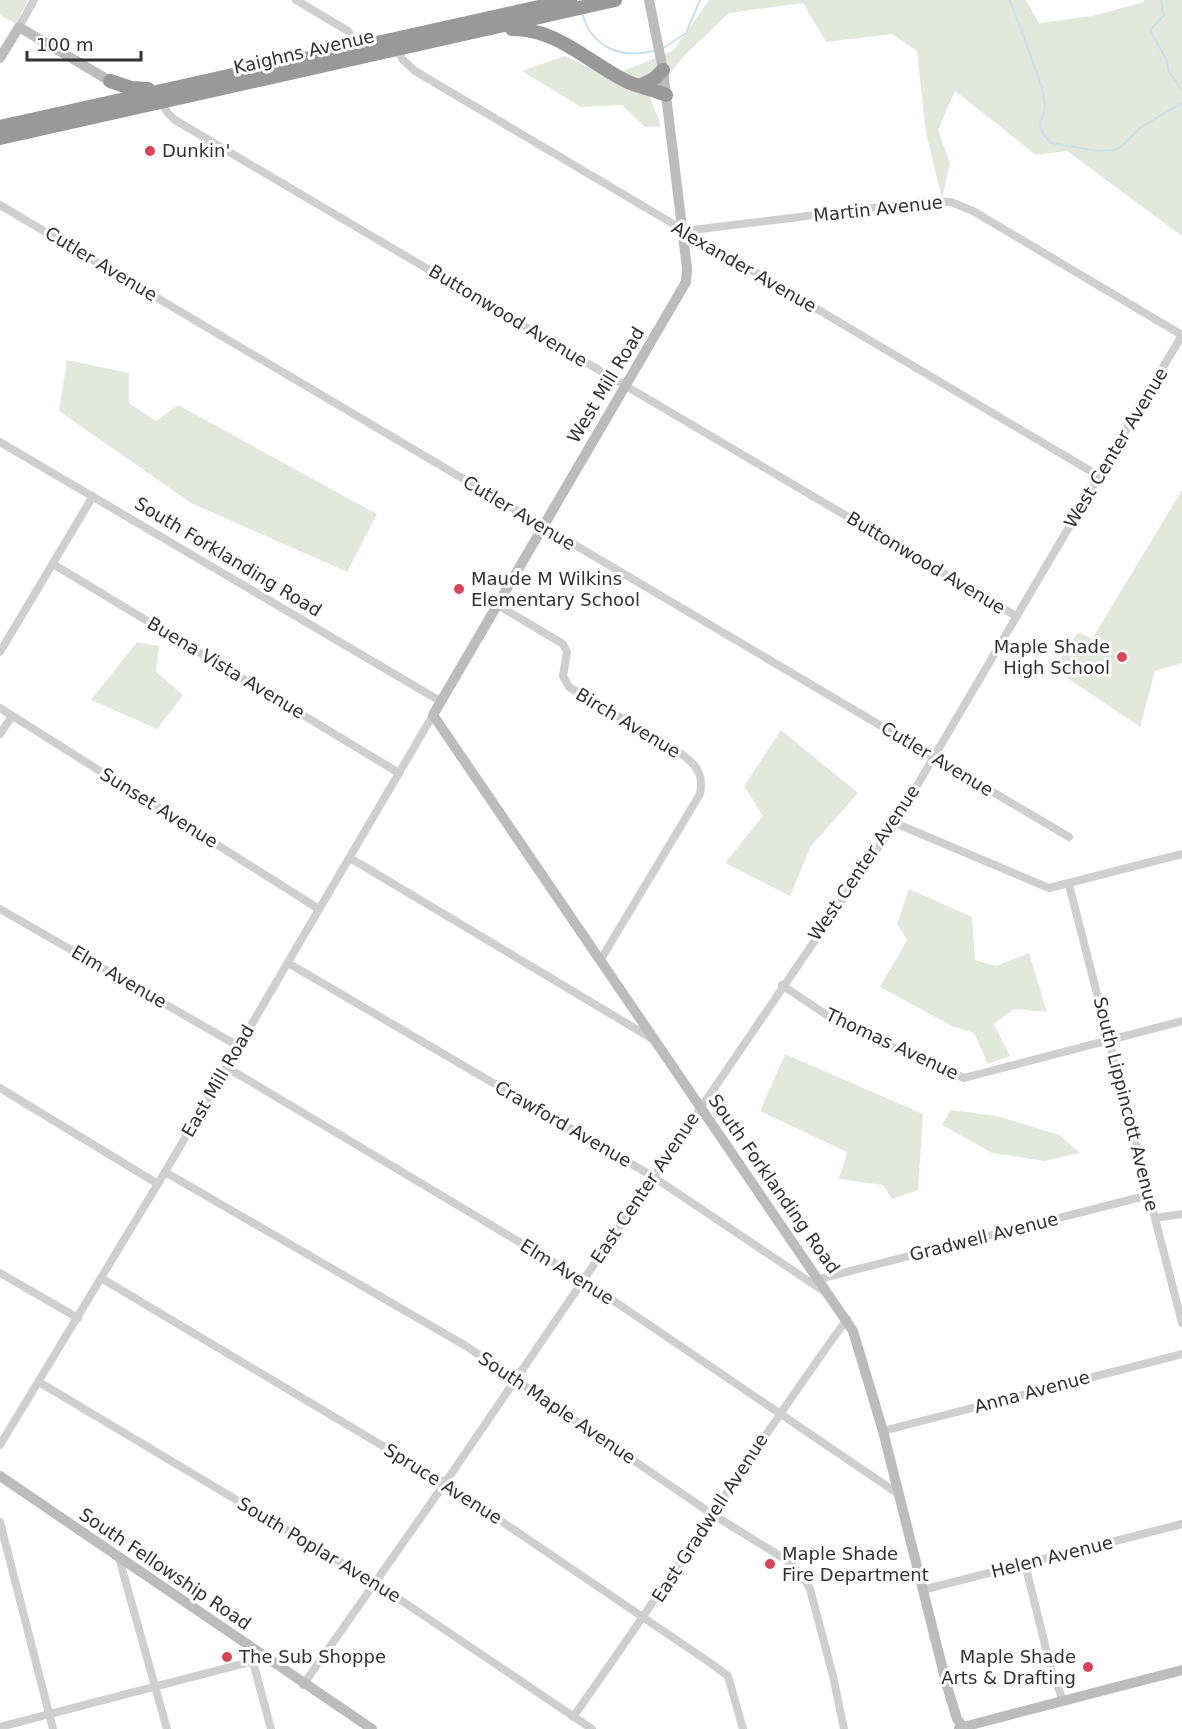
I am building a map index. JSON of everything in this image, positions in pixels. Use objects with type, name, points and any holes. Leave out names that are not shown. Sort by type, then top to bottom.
[{"type":"highway","name":"Kaighns Avenue","points":[[0,128],[358,48],[572,5],[589,6],[615,0]]},
{"type":"highway","name":"Kaighns Avenue","points":[[0,138],[485,30],[572,5]]},
{"type":"highway","points":[[485,30],[526,29],[550,35],[627,82],[666,94]]},
{"type":"highway","points":[[641,85],[654,79],[662,63]]},
{"type":"highway","points":[[110,81],[137,89],[186,86]]},
{"type":"street","points":[[0,58],[34,0]]},
{"type":"street","points":[[296,0],[348,31],[358,48]]},
{"type":"street","name":"West Mill Road","points":[[433,715],[686,282],[662,63],[649,0]]},
{"type":"street","points":[[18,27],[110,81]]},
{"type":"street","name":"Alexander Avenue","points":[[398,49],[402,59],[415,71],[1099,476]]},
{"type":"street","name":"Buttonwood Avenue","points":[[161,102],[175,120],[1016,616]]},
{"type":"street","name":"Martin Avenue","points":[[682,231],[930,201],[951,202],[973,211],[1182,335]]},
{"type":"street","name":"Cutler Avenue","points":[[0,205],[1069,837]]},
{"type":"street","name":"West Center Avenue","points":[[700,1106],[894,823],[1182,335]]},
{"type":"street","name":"South Forklanding Road","points":[[0,442],[440,701]]},
{"type":"street","points":[[0,652],[93,496]]},
{"type":"street","name":"Buena Vista Avenue","points":[[52,564],[399,772]]},
{"type":"street","name":"Birch Avenue","points":[[496,604],[565,646],[567,652],[562,676],[569,687],[694,762],[700,776],[700,794],[601,959]]},
{"type":"street","name":"Sunset Avenue","points":[[0,708],[319,909]]},
{"type":"street","name":"South Forklanding Road","points":[[433,715],[847,1319],[858,1343],[883,1431],[922,1590],[961,1728]]},
{"type":"street","name":"East Mill Road","points":[[0,1445],[158,1184],[433,715]]},
{"type":"street","points":[[0,734],[12,716]]},
{"type":"street","points":[[894,823],[1039,886],[1049,888],[1069,885],[1182,854]]},
{"type":"street","points":[[350,858],[655,1040]]},
{"type":"street","name":"South Lippincott Avenue","points":[[1069,885],[1182,1323]]},
{"type":"street","name":"Elm Avenue","points":[[0,909],[238,1046]]},
{"type":"street","name":"Crawford Avenue","points":[[288,963],[652,1176],[831,1296]]},
{"type":"street","name":"Thomas Avenue","points":[[782,985],[840,1024],[964,1078],[1182,1022]]},
{"type":"street","name":"Elm Avenue","points":[[226,1067],[583,1280],[897,1493]]},
{"type":"street","points":[[0,1088],[158,1184]]},
{"type":"street","name":"East Center Avenue","points":[[303,1685],[445,1483],[700,1106]]},
{"type":"street","name":"South Maple Avenue","points":[[165,1172],[466,1346],[712,1514],[788,1561],[804,1578],[824,1639],[844,1729]]},
{"type":"street","name":"Gradwell Avenue","points":[[819,1279],[1149,1195]]},
{"type":"street","points":[[1155,1218],[1182,1214]]},
{"type":"street","points":[[0,1273],[78,1318]]},
{"type":"street","name":"Spruce Avenue","points":[[101,1278],[445,1483],[645,1617],[728,1676],[743,1729]]},
{"type":"street","name":"East Gradwell Avenue","points":[[573,1717],[645,1617],[779,1413],[847,1319]]},
{"type":"street","name":"Anna Avenue","points":[[883,1431],[1182,1353]]},
{"type":"street","name":"South Poplar Avenue","points":[[39,1382],[374,1581],[592,1729]]},
{"type":"street","name":"South Fellowship Road","points":[[0,1476],[303,1685],[372,1729]]},
{"type":"street","points":[[0,1522],[53,1729]]},
{"type":"street","name":"Helen Avenue","points":[[922,1590],[1182,1524]]},
{"type":"street","points":[[120,1558],[167,1729]]},
{"type":"street","points":[[1025,1564],[1052,1671],[1063,1701]]},
{"type":"street","points":[[0,1727],[265,1658]]},
{"type":"street","points":[[253,1662],[271,1729]]},
{"type":"street","points":[[961,1728],[1182,1670]]},
{"type":"shaded area","points":[[0,0],[28,0],[16,24],[0,15]]},
{"type":"shaded area","points":[[709,0],[1026,0],[1039,23],[1092,16],[1144,2],[1144,0],[1182,0],[1182,236],[1067,151],[1036,155],[955,91],[938,130],[950,163],[942,199],[926,133],[917,51],[892,34],[826,42],[803,3],[729,13],[685,55],[650,97],[661,126],[645,127],[622,105],[581,107],[522,71],[565,56],[608,77],[673,51]]},
{"type":"shaded area","points":[[67,360],[129,373],[129,403],[156,421],[178,405],[377,514],[347,572],[191,503],[59,411]]},
{"type":"shaded area","points":[[1182,490],[1182,663],[1155,671],[1140,727],[1054,669],[1078,632],[1092,639]]},
{"type":"shaded area","points":[[137,642],[159,646],[156,672],[183,695],[157,729],[91,700]]},
{"type":"shaded area","points":[[781,730],[858,793],[811,846],[790,896],[725,863],[763,816],[744,786]]},
{"type":"shaded area","points":[[909,889],[972,917],[975,960],[996,966],[1029,953],[1047,1012],[1014,1009],[994,1024],[1010,1056],[988,1064],[974,1033],[952,1026],[880,987],[907,940],[897,924]]},
{"type":"shaded area","points":[[785,1054],[923,1114],[918,1190],[892,1199],[883,1185],[839,1179],[847,1152],[760,1111]]},
{"type":"shaded area","points":[[951,1110],[997,1116],[1059,1135],[1080,1153],[1044,1161],[992,1153],[942,1125]]},
{"type":"waterway","points":[[662,49],[686,33],[700,0]]},
{"type":"waterway","points":[[1010,0],[1042,87],[1045,108],[1040,124],[1042,132],[1051,143],[1099,151],[1114,150],[1122,146],[1141,127],[1182,103]]},
{"type":"waterway","points":[[1161,0],[1164,15],[1150,30],[1167,61],[1169,72],[1182,90]]},
{"type":"waterway","points":[[582,12],[593,35],[610,48],[631,53],[656,50]]},
{"type":"place","name":"Dunkin'","points":[[150,151]]},
{"type":"place","name":"Maude M Wilkins Elementary School","points":[[459,589]]},
{"type":"place","name":"Maple Shade High School","points":[[1122,657]]},
{"type":"place","name":"Maple Shade Fire Department","points":[[770,1564]]},
{"type":"place","name":"The Sub Shoppe","points":[[227,1657]]},
{"type":"place","name":"Maple Shade Arts & Drafting","points":[[1088,1667]]}]
